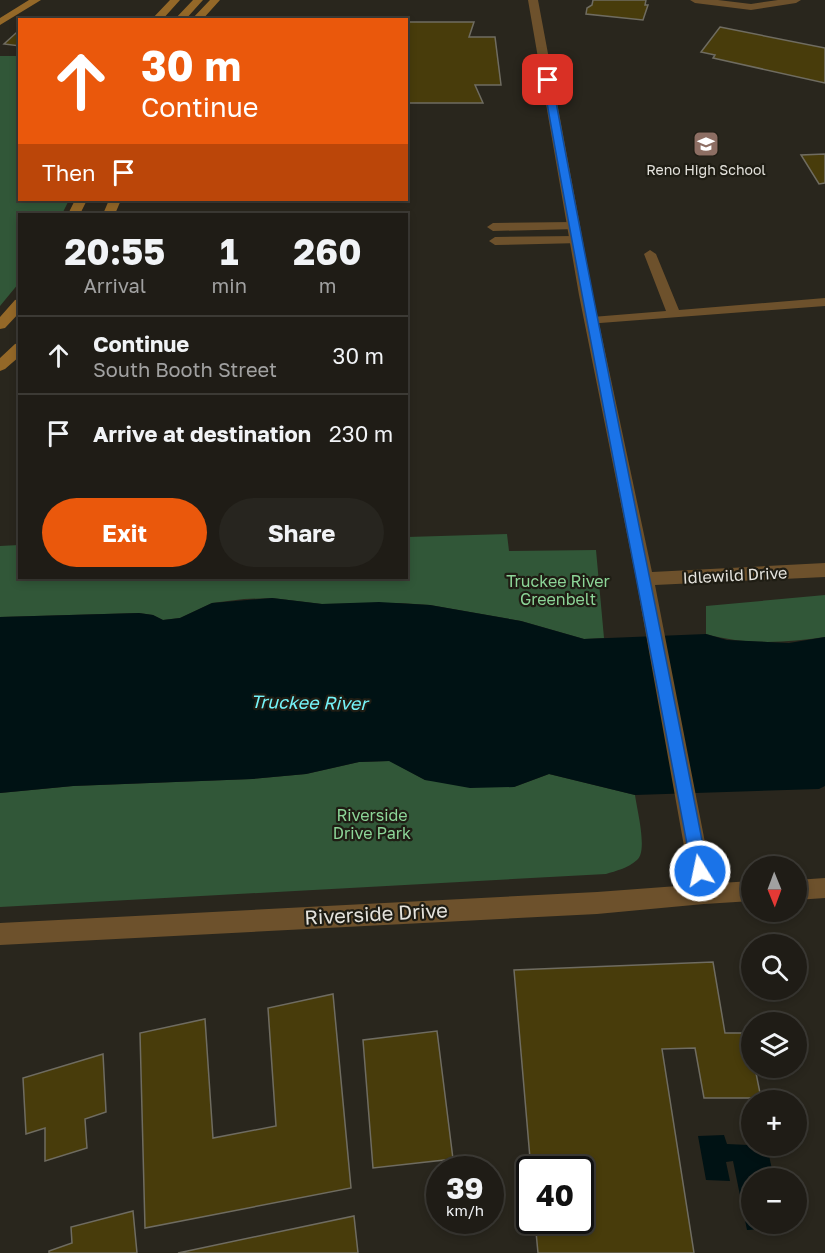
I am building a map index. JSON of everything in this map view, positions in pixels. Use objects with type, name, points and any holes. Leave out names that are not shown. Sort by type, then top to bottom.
[{"type":"main road","points":[[0,22],[36,0]]},
{"type":"main road","points":[[158,18],[175,0]]},
{"type":"main road","points":[[181,18],[198,0]]},
{"type":"main road","points":[[198,18],[214,0]]},
{"type":"main road","points":[[0,325],[18,305]]},
{"type":"main road","points":[[0,366],[18,349]]},
{"type":"street","points":[[533,0],[573,226],[645,579],[704,894]]},
{"type":"street","points":[[695,0],[751,7],[796,0]]},
{"type":"street","points":[[493,226],[573,226]]},
{"type":"street","points":[[495,241],[576,240]]},
{"type":"street","points":[[650,255],[674,314]]},
{"type":"street","points":[[592,321],[825,302]]},
{"type":"street","name":"Idlewild Drive","points":[[645,579],[825,570]]},
{"type":"street","points":[[807,889],[825,888]]},
{"type":"street","name":"Riverside Drive","points":[[0,934],[597,903],[741,892]]},
{"type":"green space","points":[[0,56],[18,56],[18,201],[68,201],[62,213],[18,213],[18,284],[0,306]]},
{"type":"green space","name":"Truckee River Greenbelt","points":[[507,534],[509,551],[596,550],[604,638],[584,639],[521,621],[430,605],[322,604],[272,598],[212,603],[180,618],[163,620],[153,615],[139,613],[0,617],[0,546],[18,545],[18,579],[408,579],[408,537]]},
{"type":"green space","points":[[825,595],[825,637],[765,642],[735,640],[706,634],[706,606]]},
{"type":"green space","name":"Riverside Drive Park","points":[[390,761],[425,780],[514,787],[549,774],[635,795],[642,839],[640,855],[630,865],[606,874],[0,907],[0,793],[73,786],[252,779],[306,774],[359,762]]},
{"type":"water","name":"Truckee River","points":[[272,598],[322,604],[379,602],[430,605],[521,621],[584,639],[706,634],[727,640],[789,643],[825,637],[825,786],[819,789],[635,795],[549,774],[514,787],[470,788],[425,780],[389,761],[359,762],[306,774],[252,779],[73,786],[0,793],[0,617],[139,613],[153,615],[163,620],[180,618],[212,603]]},
{"type":"water","points":[[724,1135],[727,1144],[741,1145],[741,1156],[769,1156],[772,1168],[741,1168],[741,1200],[733,1161],[726,1162],[730,1181],[706,1180],[698,1136]]},
{"type":"building","points":[[593,0],[646,0],[645,5],[648,5],[643,20],[586,14]]},
{"type":"building","points":[[408,22],[474,22],[469,37],[495,37],[501,85],[475,85],[483,103],[408,103]]},
{"type":"building","points":[[720,27],[825,48],[825,83],[713,58],[715,55],[701,52]]},
{"type":"building","points":[[16,33],[18,34],[18,46],[4,44]]},
{"type":"building","points":[[825,154],[825,183],[819,184],[801,155]]},
{"type":"building","points":[[713,962],[725,1033],[741,1033],[741,1078],[757,1078],[759,1090],[741,1090],[741,1098],[704,1098],[695,1048],[662,1049],[694,1253],[538,1253],[536,1234],[594,1234],[594,1156],[530,1156],[514,970]]},
{"type":"building","points":[[333,994],[351,1188],[145,1228],[140,1033],[205,1019],[213,1138],[276,1126],[268,1008]]},
{"type":"building","points":[[437,1031],[453,1156],[426,1156],[426,1162],[373,1168],[363,1040]]},
{"type":"building","points":[[103,1054],[106,1112],[85,1119],[87,1148],[45,1161],[45,1128],[26,1134],[23,1078]]},
{"type":"building","points":[[133,1211],[137,1253],[49,1253],[49,1251],[72,1243],[71,1227]]},
{"type":"building","points":[[354,1216],[358,1253],[178,1253]]},
{"type":"place","name":"Reno High School","points":[[706,144]]},
{"type":"route","points":[[548,80],[586,295],[645,579],[700,871]]}]
